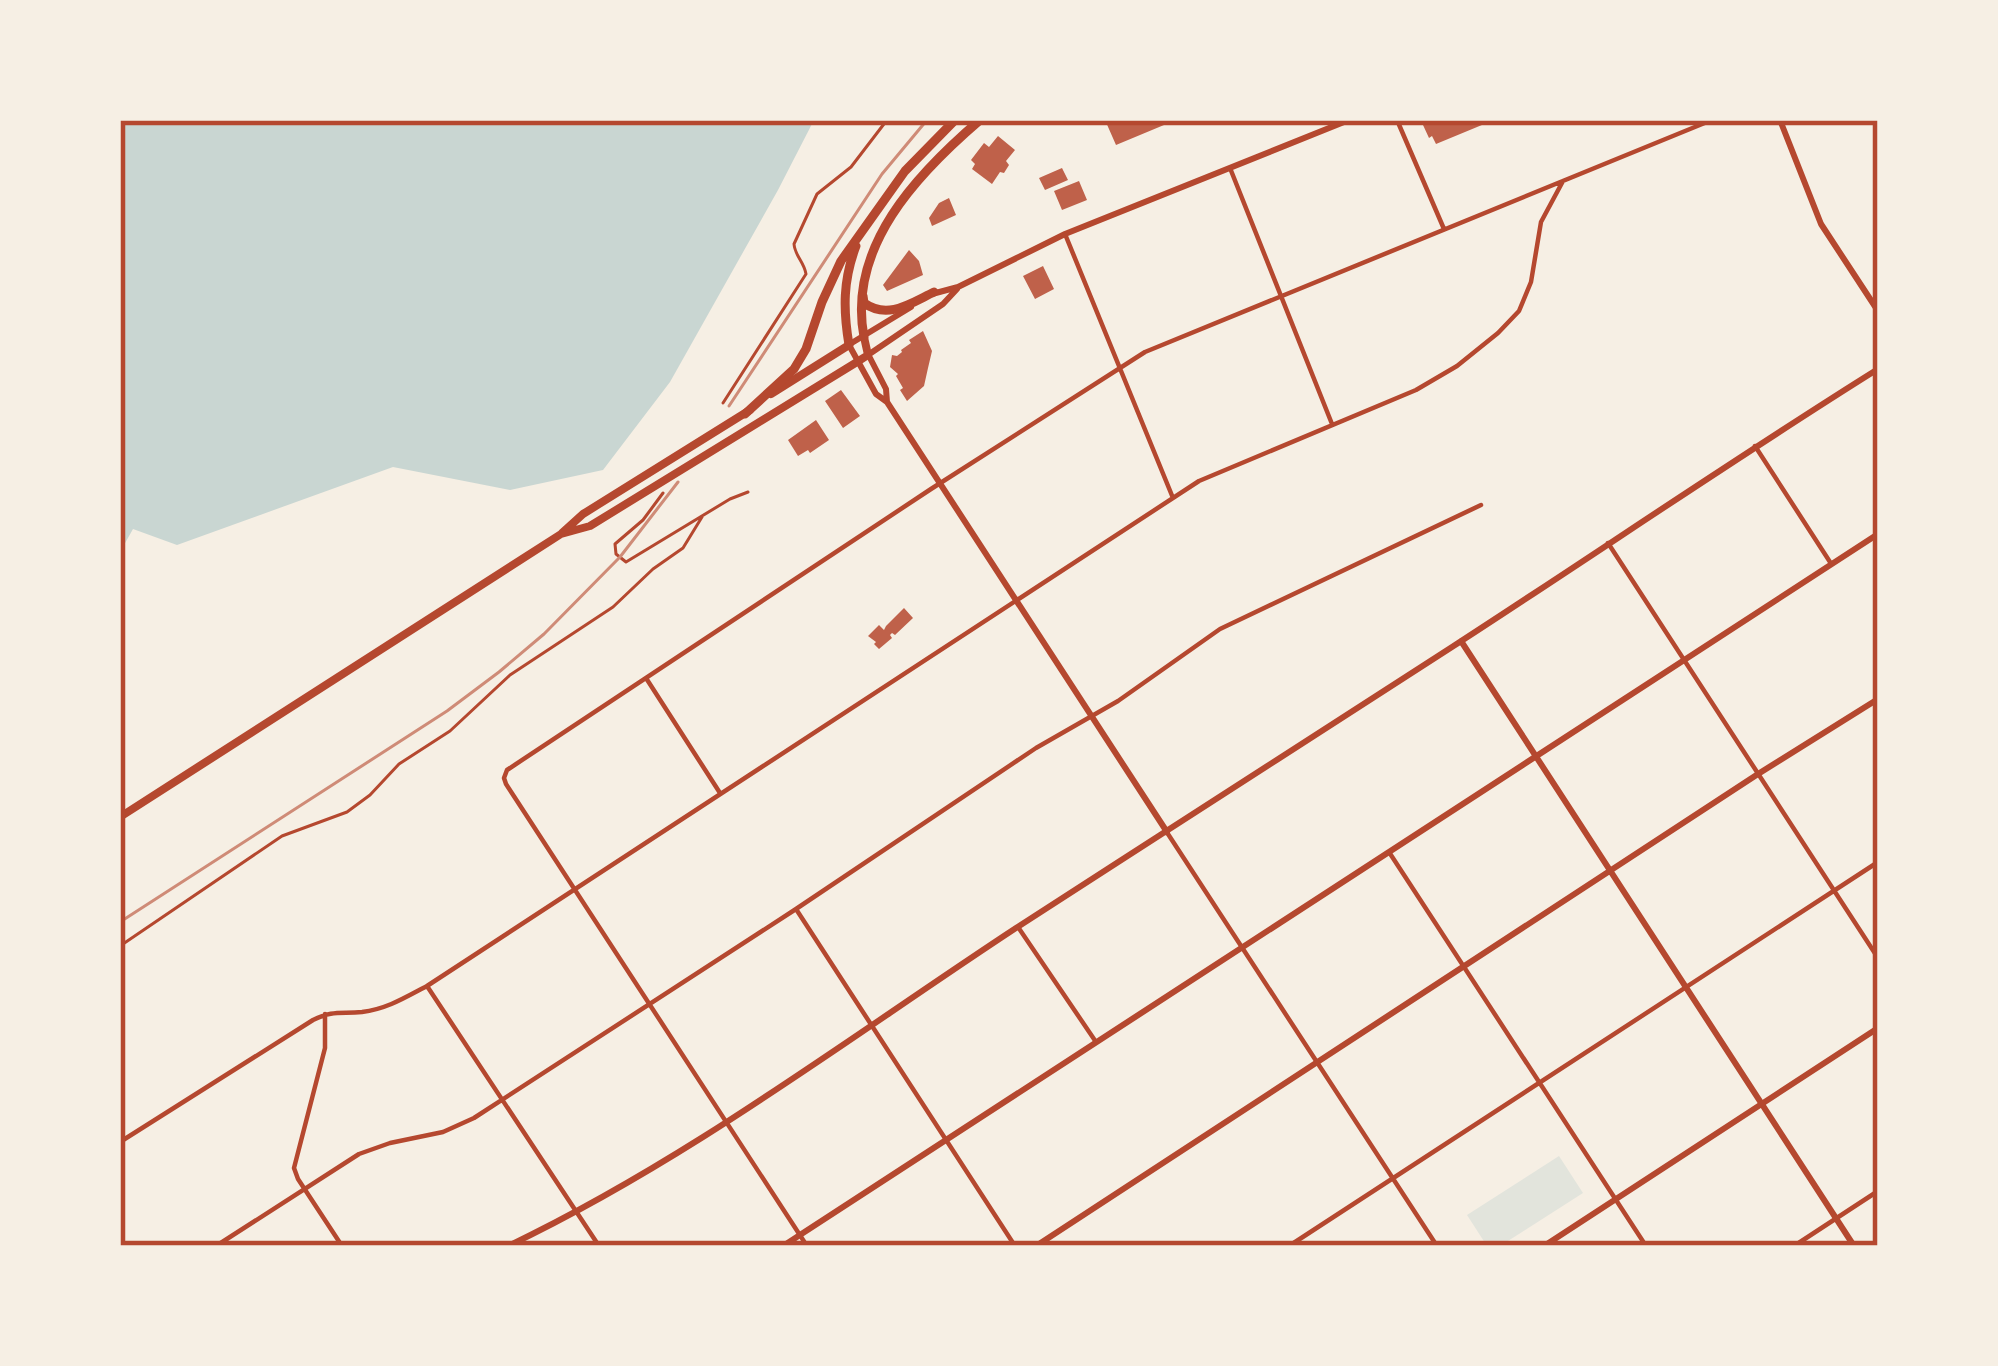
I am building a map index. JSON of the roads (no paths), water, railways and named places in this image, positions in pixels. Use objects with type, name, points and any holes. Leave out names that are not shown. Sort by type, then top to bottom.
[{"type":"highway","points":[[745,413],[801,360],[841,261],[904,171],[955,120]]},
{"type":"highway","points":[[561,534],[590,526],[868,355],[860,315],[861,285],[874,245],[941,153],[980,120]]},
{"type":"highway","points":[[120,817],[849,345],[843,300],[846,274],[863,230]]},
{"type":"highway","points":[[861,285],[864,303],[891,312],[934,292]]},
{"type":"street","points":[[1348,120],[1065,234],[958,287],[934,292],[849,345],[876,394],[887,402],[1437,1246]]},
{"type":"street","points":[[1397,120],[1444,229]]},
{"type":"street","points":[[807,1246],[506,784],[505,774],[511,766],[1145,352],[1712,120]]},
{"type":"street","points":[[1780,120],[1821,224],[1878,310]]},
{"type":"street","points":[[1229,167],[1332,424]]},
{"type":"street","points":[[120,1142],[325,1014],[384,1007],[427,986],[1211,474],[1430,383],[1457,366],[1515,316],[1526,300],[1541,222],[1563,181]]},
{"type":"street","points":[[1065,234],[1173,498]]},
{"type":"street","points":[[887,402],[886,388],[868,355],[943,304],[958,287]]},
{"type":"street","points":[[508,1246],[576,1213],[726,1120],[1878,369]]},
{"type":"street","points":[[1755,446],[1832,564]]},
{"type":"street","points":[[216,1246],[359,1154],[456,1127],[502,1100],[1230,623],[1481,506]]},
{"type":"street","points":[[783,1246],[1878,534]]},
{"type":"street","points":[[1608,543],[1878,958]]},
{"type":"street","points":[[1461,641],[1854,1246]]},
{"type":"street","points":[[646,678],[720,793]]},
{"type":"street","points":[[1036,1246],[1878,699]]},
{"type":"street","points":[[1390,852],[1646,1246]]},
{"type":"street","points":[[1289,1246],[1878,862]]},
{"type":"street","points":[[796,909],[1015,1246]]},
{"type":"street","points":[[1018,927],[1096,1043]]},
{"type":"street","points":[[427,986],[598,1246]]},
{"type":"street","points":[[325,1014],[326,1048],[294,1165],[295,1174],[341,1246]]},
{"type":"street","points":[[1544,1246],[1878,1028]]},
{"type":"street","points":[[1794,1246],[1878,1191]]},
{"type":"railway","points":[[729,406],[882,174],[927,120]]},
{"type":"railway","points":[[120,922],[447,711],[499,672],[620,557],[678,482]]}]
